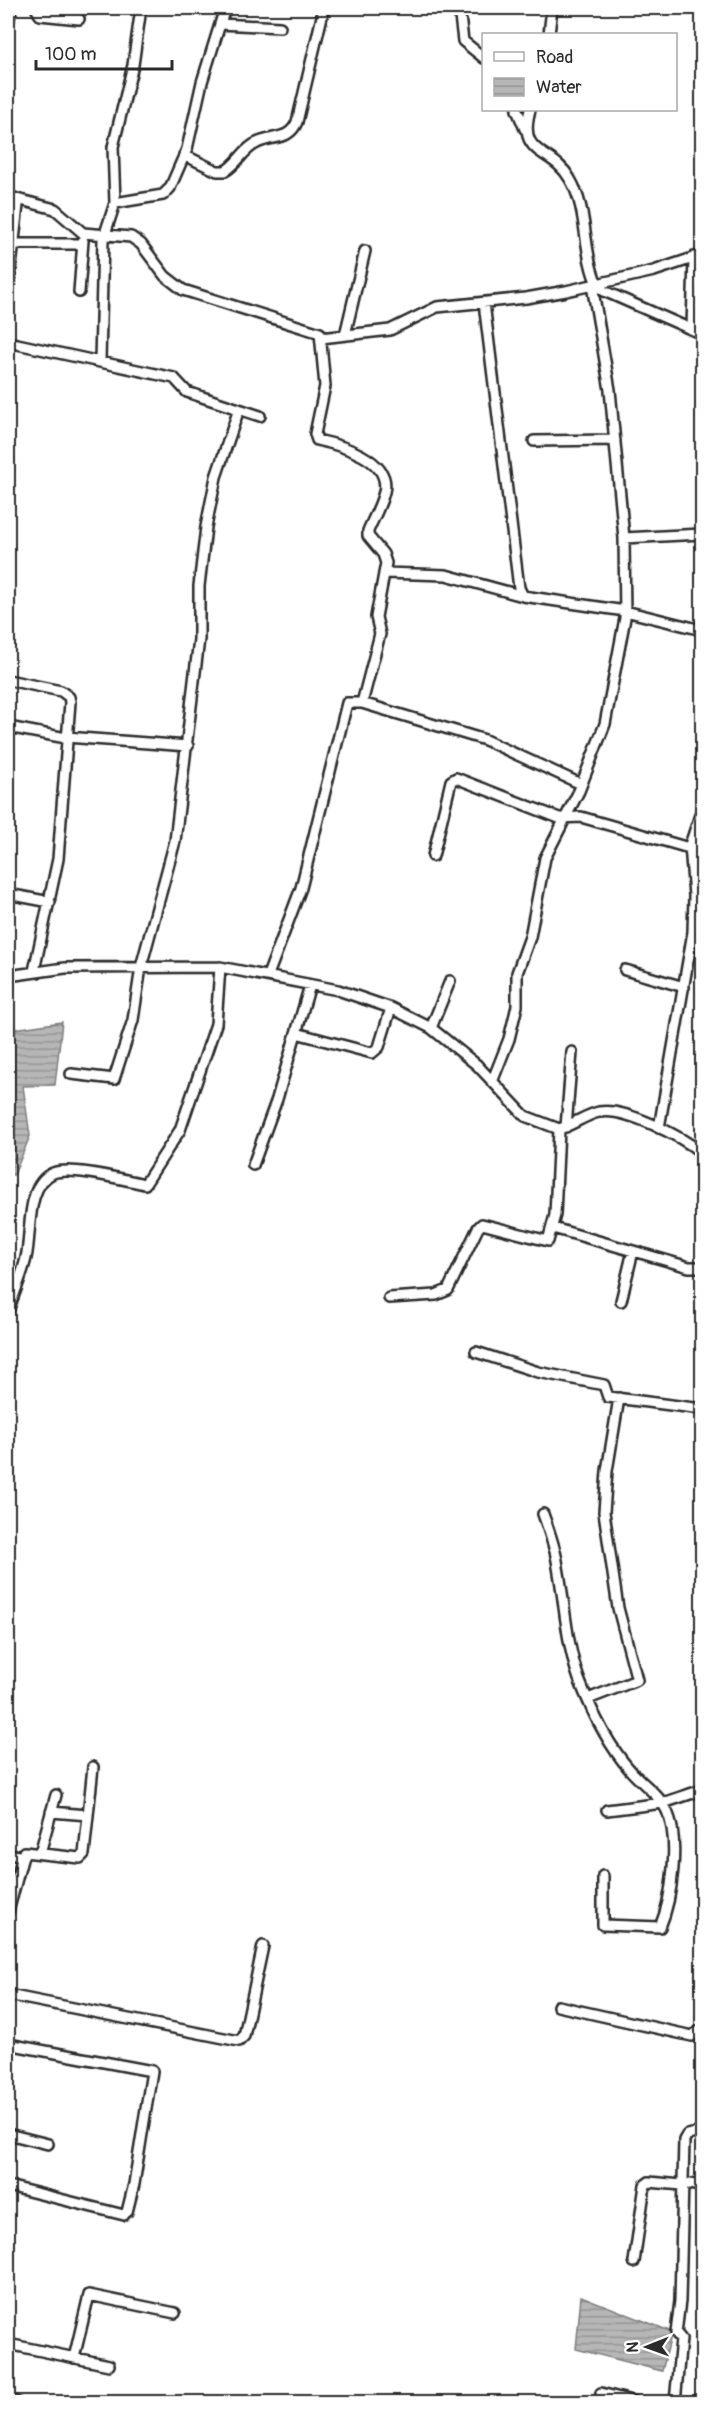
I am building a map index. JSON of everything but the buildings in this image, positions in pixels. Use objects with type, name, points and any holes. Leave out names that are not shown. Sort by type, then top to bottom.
[{"type":"street","points":[[9,20],[10,8]]},
{"type":"street","points":[[36,8],[40,15],[79,18]]},
{"type":"street","points":[[100,361],[104,235],[115,203],[113,147],[137,48],[141,8]]},
{"type":"street","points":[[115,203],[166,193],[184,155],[225,8]]},
{"type":"street","points":[[184,155],[217,171],[225,171],[253,145],[285,136],[292,131],[297,122],[324,8]]},
{"type":"street","points":[[459,8],[463,41],[482,57]]},
{"type":"street","points":[[549,33],[552,8]]},
{"type":"street","points":[[220,24],[280,27]]},
{"type":"street","points":[[492,1082],[509,1039],[518,1001],[517,974],[530,937],[545,858],[581,784],[608,711],[625,611],[624,538],[610,390],[581,208],[572,181],[566,172],[532,144],[517,111]]},
{"type":"street","points":[[525,129],[530,111]]},
{"type":"street","points":[[8,294],[13,244],[12,198],[55,209],[83,233],[131,237],[138,242],[165,276],[183,290],[312,329],[321,338],[325,386],[315,434],[317,440],[337,445],[372,462],[381,473],[384,491],[368,536],[385,558],[376,617],[380,634],[362,703]]},
{"type":"street","points":[[79,292],[83,233]]},
{"type":"street","points":[[13,244],[82,244]]},
{"type":"street","points":[[345,335],[365,250]]},
{"type":"street","points":[[321,338],[390,330],[442,306],[526,298],[594,285],[654,271],[698,256],[692,328]]},
{"type":"street","points":[[594,285],[702,334]]},
{"type":"street","points":[[484,303],[519,588],[523,596]]},
{"type":"street","points":[[8,342],[174,378],[187,392],[260,416]]},
{"type":"street","points":[[71,1074],[114,1079],[133,1020],[141,967],[176,841],[201,621],[199,586],[206,526],[216,477],[239,409]]},
{"type":"street","points":[[534,441],[615,440]]},
{"type":"street","points":[[624,538],[702,534]]},
{"type":"street","points":[[384,573],[446,575],[523,596],[625,611],[702,630]]},
{"type":"street","points":[[8,680],[66,693],[70,702],[66,737],[65,795],[50,902],[34,971]]},
{"type":"street","points":[[268,975],[301,888],[329,780],[345,705],[348,702],[362,703],[485,740],[581,784]]},
{"type":"street","points":[[8,727],[66,737],[188,746]]},
{"type":"street","points":[[432,856],[451,781],[456,778],[555,816],[581,817],[689,848]]},
{"type":"street","points":[[659,1128],[694,916],[689,848],[702,808]]},
{"type":"street","points":[[8,894],[50,902]]},
{"type":"street","points":[[8,976],[34,971],[141,967],[220,968],[268,975],[338,990],[391,1008],[430,1028],[477,1065],[525,1116],[563,1128],[603,1112],[628,1116],[659,1128],[702,1153]]},
{"type":"street","points":[[8,1311],[26,1257],[36,1194],[42,1181],[55,1172],[74,1172],[145,1184],[180,1130],[216,1024],[220,968]]},
{"type":"street","points":[[625,970],[684,987]]},
{"type":"street","points":[[430,1028],[450,981]]},
{"type":"street","points":[[253,1165],[296,1033],[309,985]]},
{"type":"street","points":[[296,1033],[372,1053],[379,1047],[391,1008]]},
{"type":"street","points":[[389,1298],[436,1295],[448,1290],[482,1224],[548,1241],[553,1228],[572,1053]]},
{"type":"street","points":[[553,1228],[689,1267],[702,1267]]},
{"type":"street","points":[[621,1301],[633,1251]]},
{"type":"street","points":[[476,1352],[537,1372],[604,1385],[607,1396],[702,1409]]},
{"type":"street","points":[[588,1699],[635,1682],[638,1678],[618,1608],[604,1512],[607,1471],[619,1398]]},
{"type":"street","points":[[543,1514],[558,1564],[570,1645],[588,1699],[622,1760],[663,1803],[671,1825],[674,1862],[660,1927],[603,1925],[603,1876]]},
{"type":"street","points":[[8,1909],[24,1852],[82,1857],[93,1767]]},
{"type":"street","points":[[607,1810],[663,1803],[702,1790]]},
{"type":"street","points":[[40,1853],[56,1795]]},
{"type":"street","points":[[51,1812],[88,1815]]},
{"type":"street","points":[[8,1853],[21,1857]]},
{"type":"street","points":[[8,1995],[240,2041],[244,2036],[263,1946]]},
{"type":"street","points":[[558,2006],[692,2036],[702,2029]]},
{"type":"street","points":[[8,2044],[152,2071],[134,2184],[125,2213],[8,2186]]},
{"type":"street","points":[[675,2403],[681,2339],[676,2333],[680,2304],[685,2137],[702,2132]]},
{"type":"street","points":[[8,2134],[48,2144]]},
{"type":"street","points":[[634,2262],[645,2185],[650,2182],[702,2186]]},
{"type":"street","points":[[74,2358],[89,2295],[175,2313]]},
{"type":"street","points":[[8,2344],[109,2365]]},
{"type":"street","points":[[601,2392],[635,2403]]},
{"type":"street","points":[[8,2401],[16,2403]]},
{"type":"water","points":[[62,1022],[55,1085],[23,1086],[30,1136],[14,1175],[8,1175],[8,1030]]},
{"type":"water","points":[[581,2296],[672,2332],[662,2371],[576,2349]]}]
